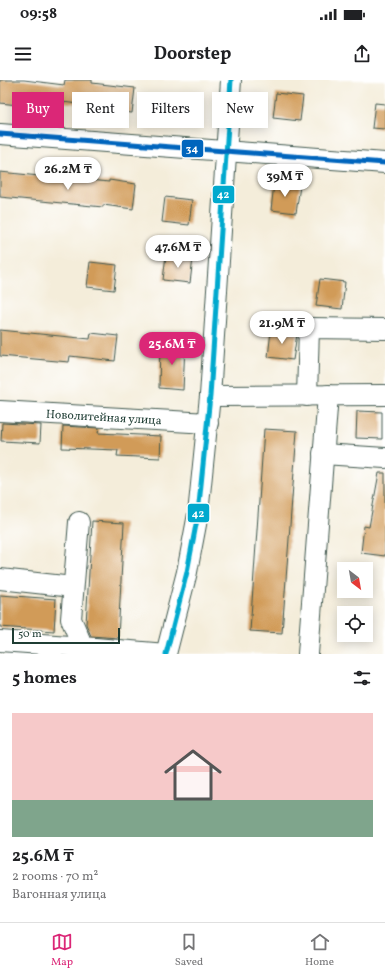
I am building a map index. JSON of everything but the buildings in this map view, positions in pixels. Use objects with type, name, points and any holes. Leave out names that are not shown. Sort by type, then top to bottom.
[{"type":"street","points":[[0,640],[166,654],[187,572],[198,514],[208,423],[231,80]]},
{"type":"street","points":[[0,134],[385,163]]},
{"type":"street","points":[[307,396],[309,328],[385,329]]},
{"type":"street","points":[[308,654],[328,395]]},
{"type":"street","points":[[210,396],[385,395]]},
{"type":"street","name":"Новолитейная улица","points":[[0,411],[208,423]]},
{"type":"street","points":[[323,454],[385,458]]},
{"type":"street","points":[[79,522],[71,619],[83,647]]},
{"type":"street","points":[[0,579],[73,587]]},
{"type":"transit line","name":"42","points":[[166,654],[187,572],[198,514],[210,396],[231,80]]},
{"type":"transit line","name":"34","points":[[0,134],[385,163]]}]
